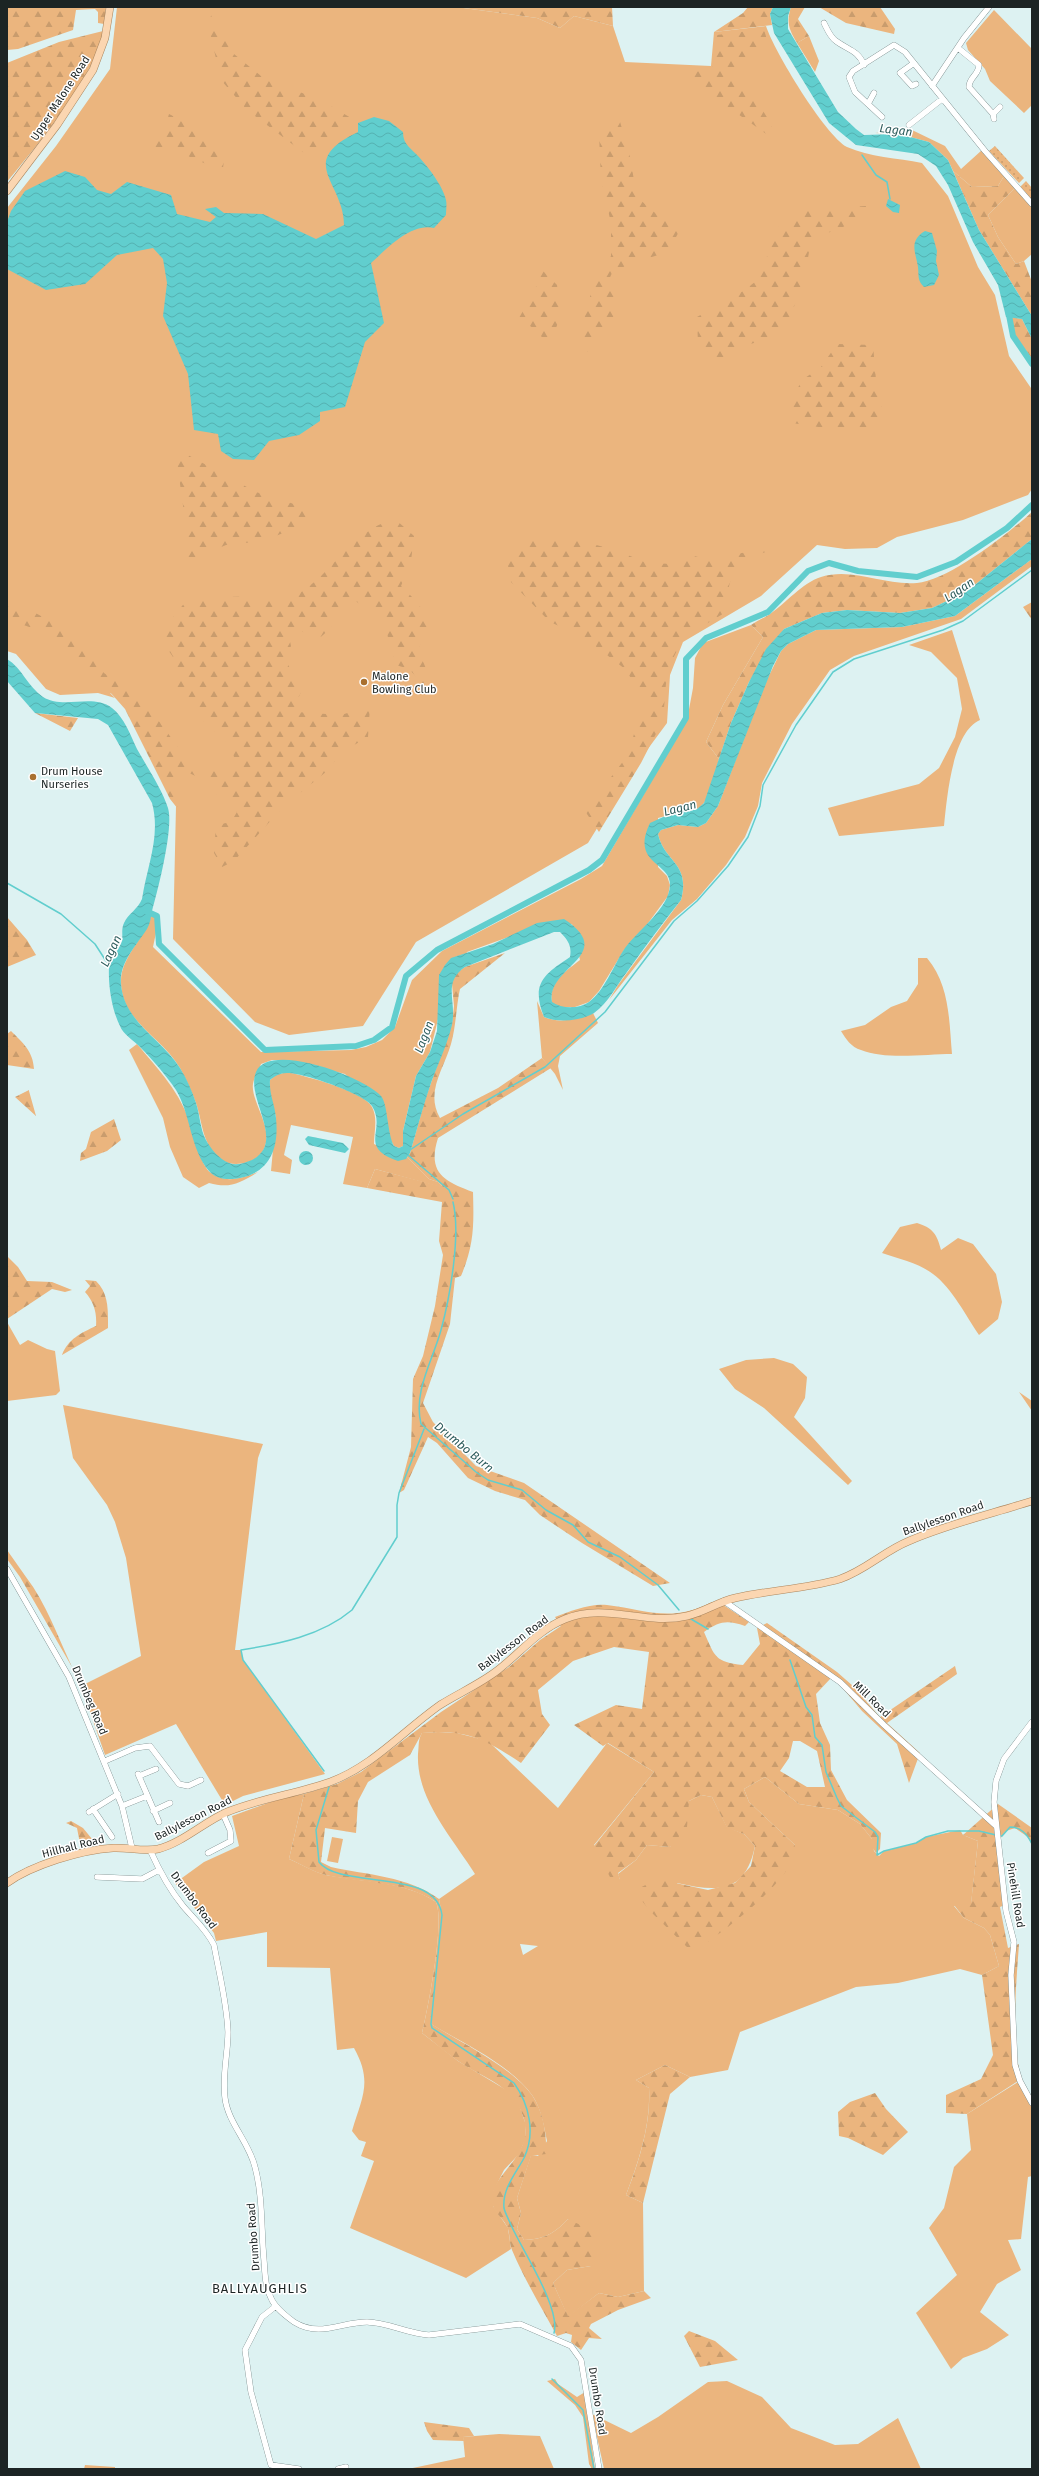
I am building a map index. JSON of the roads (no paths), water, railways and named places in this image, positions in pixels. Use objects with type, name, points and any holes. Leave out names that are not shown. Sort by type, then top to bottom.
[{"type":"main road","name":"Upper Malone Road","points":[[7,191],[57,125],[93,70],[105,38],[110,7]]},
{"type":"main road","name":"Ballylesson Road","points":[[150,1850],[162,1848],[223,1814],[262,1799],[327,1783],[364,1766],[439,1706],[496,1671],[532,1640],[561,1621],[573,1616],[598,1612],[673,1618],[698,1613],[724,1601],[838,1579],[865,1568],[908,1541],[1032,1501]]},
{"type":"main road","name":"Hillhall Road","points":[[7,1884],[18,1875],[46,1863],[108,1848],[150,1850]]},
{"type":"street","points":[[932,86],[989,7]]},
{"type":"street","points":[[824,23],[830,35],[836,41],[856,51],[864,65]]},
{"type":"street","points":[[882,117],[851,87],[849,77],[853,70],[864,65],[894,46],[905,52],[985,151],[1032,204]]},
{"type":"street","points":[[958,48],[979,65],[978,71],[970,81],[969,87],[993,116],[1000,107]]},
{"type":"street","points":[[914,63],[900,73],[912,86],[916,84]]},
{"type":"street","points":[[868,104],[874,93]]},
{"type":"street","points":[[909,125],[942,99],[944,101]]},
{"type":"street","name":"Drumbeg Road","points":[[7,1569],[63,1664],[118,1794],[132,1848]]},
{"type":"street","name":"Mill Road","points":[[724,1601],[840,1682],[996,1829]]},
{"type":"street","name":"Pinehill Road","points":[[1032,1722],[1004,1759],[994,1792],[997,1839],[1006,1911],[1014,1942],[1011,1975],[1015,2065],[1020,2081],[1032,2103]]},
{"type":"street","points":[[104,1761],[145,1745],[150,1746],[179,1784],[188,1786],[201,1780]]},
{"type":"street","points":[[156,1769],[138,1775],[159,1822]]},
{"type":"street","points":[[112,1837],[91,1811],[118,1794]]},
{"type":"street","points":[[122,1806],[147,1796]]},
{"type":"street","points":[[153,1811],[170,1803]]},
{"type":"street","points":[[208,1853],[231,1841],[232,1836],[223,1814]]},
{"type":"street","name":"Drumbo Road","points":[[150,1850],[159,1870],[183,1906],[209,1936],[214,1945],[227,2025],[224,2097],[229,2114],[246,2143],[255,2166],[260,2196],[265,2275],[268,2291],[276,2306],[294,2322],[314,2330],[326,2330],[368,2322],[416,2334],[429,2335],[520,2324],[571,2346],[582,2360],[599,2469]]},
{"type":"street","points":[[97,1877],[142,1879],[159,1870]]},
{"type":"street","points":[[276,2306],[262,2317],[246,2350],[251,2392],[271,2465],[299,2469]]},
{"type":"street","points":[[338,2469],[346,2467]]},
{"type":"water","points":[[773,7],[791,7],[788,16],[788,29],[838,112],[856,129],[864,135],[899,134],[929,142],[948,160],[979,230],[1032,316],[1032,339],[1022,319],[1006,317],[998,285],[973,242],[948,185],[936,166],[918,154],[856,145],[829,123],[774,33],[770,14]]},
{"type":"water","points":[[374,117],[389,121],[403,132],[404,140],[410,149],[427,166],[442,189],[446,202],[446,215],[434,228],[425,227],[416,229],[400,238],[371,263],[384,323],[365,342],[345,407],[320,412],[320,421],[299,435],[269,441],[254,460],[233,459],[221,451],[218,434],[194,430],[188,374],[163,316],[167,283],[163,259],[153,248],[117,255],[85,284],[46,290],[7,269],[7,222],[11,211],[25,191],[65,171],[85,177],[97,190],[111,194],[127,182],[171,195],[177,214],[210,222],[216,217],[205,209],[216,207],[224,213],[263,214],[316,239],[344,225],[342,210],[327,174],[326,163],[329,153],[339,143],[358,132],[358,123]]},
{"type":"water","points":[[888,199],[900,205],[899,213],[893,212],[886,206]]},
{"type":"water","points":[[925,231],[932,233],[937,251],[936,261],[939,275],[934,285],[924,287],[919,280],[914,248],[916,239]]},
{"type":"water","points":[[1032,539],[1032,559],[955,616],[902,627],[816,630],[788,644],[781,651],[773,666],[718,806],[706,823],[698,827],[678,825],[661,830],[658,834],[661,843],[680,870],[683,888],[681,900],[599,1009],[583,1018],[556,1020],[544,1017],[540,1006],[539,996],[539,988],[542,981],[553,969],[570,957],[569,943],[560,932],[554,932],[465,967],[458,973],[452,986],[452,1025],[428,1092],[410,1153],[406,1159],[398,1161],[386,1156],[379,1150],[375,1137],[377,1123],[376,1115],[372,1106],[367,1101],[346,1090],[318,1080],[305,1076],[284,1073],[270,1080],[270,1090],[277,1129],[274,1148],[271,1157],[266,1164],[251,1175],[236,1179],[219,1178],[209,1171],[198,1153],[185,1110],[176,1090],[154,1062],[121,1029],[111,998],[109,965],[122,941],[124,923],[142,899],[154,839],[155,827],[152,803],[108,725],[98,719],[35,713],[7,681],[7,659],[17,667],[38,693],[51,701],[96,702],[112,708],[120,716],[127,727],[168,808],[169,829],[167,843],[149,925],[125,962],[121,976],[121,984],[129,1009],[144,1029],[172,1057],[185,1076],[196,1103],[204,1136],[213,1150],[225,1161],[235,1164],[252,1160],[262,1152],[266,1142],[266,1131],[254,1083],[256,1072],[264,1063],[279,1060],[297,1061],[317,1065],[356,1080],[371,1088],[381,1096],[383,1100],[394,1146],[399,1148],[403,1146],[403,1131],[416,1076],[430,1052],[437,1031],[439,975],[445,965],[451,958],[493,944],[537,923],[564,919],[579,931],[584,942],[583,952],[559,979],[553,990],[552,1002],[565,1007],[576,1007],[589,1002],[604,985],[628,944],[658,912],[668,894],[670,885],[669,877],[648,855],[645,847],[645,836],[650,823],[672,813],[697,809],[704,803],[731,723],[749,682],[766,649],[784,629],[822,613],[847,610],[900,613],[932,608],[966,592]]},
{"type":"water","points":[[308,1136],[343,1143],[349,1149],[345,1153],[309,1145],[305,1139]]},
{"type":"water","points":[[303,1151],[309,1151],[313,1155],[313,1161],[309,1165],[303,1165],[299,1161],[299,1155]]},
{"type":"waterway","points":[[862,155],[876,175],[887,182],[890,199]]},
{"type":"waterway","points":[[1008,310],[1013,336],[1032,364]]},
{"type":"waterway","points":[[146,911],[157,916],[159,944],[265,1050],[356,1046],[374,1040],[392,1027],[406,976],[437,950],[589,870],[602,860],[686,718],[686,659],[706,638],[768,612],[808,571],[829,563],[858,571],[917,577],[956,562],[1007,528],[1032,505]]},
{"type":"waterway","points":[[410,1150],[463,1114],[545,1067],[605,1012],[674,921],[697,901],[728,866],[748,837],[760,806],[763,785],[796,725],[833,672],[854,659],[943,630],[963,621],[1032,570]]},
{"type":"waterway","name":"Lagan","points":[[7,883],[61,914],[95,944],[106,961],[111,964]]},
{"type":"waterway","name":"Drumbo Burn","points":[[408,1155],[449,1190],[453,1199]]},
{"type":"waterway","name":"Drumbo Burn","points":[[453,1202],[456,1231],[451,1284],[438,1341],[422,1388],[419,1412],[421,1424],[476,1472],[488,1480],[522,1490],[546,1510],[573,1525],[588,1542],[620,1557],[658,1585],[679,1610]]},
{"type":"waterway","points":[[324,1771],[243,1660],[241,1650],[299,1638],[327,1626],[352,1610],[397,1537],[397,1505],[399,1493],[424,1429]]},
{"type":"waterway","name":"Drumbo Burn","points":[[691,1619],[708,1629]]},
{"type":"waterway","name":"Drumbo Burn","points":[[790,1660],[806,1707],[812,1715],[815,1737],[822,1745],[826,1772],[837,1798],[841,1806],[875,1832],[878,1837],[877,1855],[884,1851],[916,1843],[926,1837],[948,1831],[979,1831],[996,1835]]},
{"type":"waterway","points":[[329,1787],[316,1830],[319,1862],[330,1870],[346,1875],[386,1881],[423,1890],[436,1900],[442,1915],[431,2024],[432,2028],[514,2083],[524,2100],[529,2119],[530,2139],[524,2158],[507,2188],[504,2208],[516,2236],[546,2294],[555,2322],[554,2333]]},
{"type":"waterway","name":"Drumbo Burn","points":[[1000,1836],[1002,1836],[1010,1827],[1014,1827],[1023,1832],[1032,1844]]},
{"type":"waterway","points":[[552,2379],[583,2410],[594,2469]]},
{"type":"place","name":"Malone Bowling Club","points":[[364,682]]},
{"type":"place","name":"Drum House Nurseries","points":[[33,777]]},
{"type":"district","name":"BALLYAUGHLIS","points":[[260,2288]]}]
